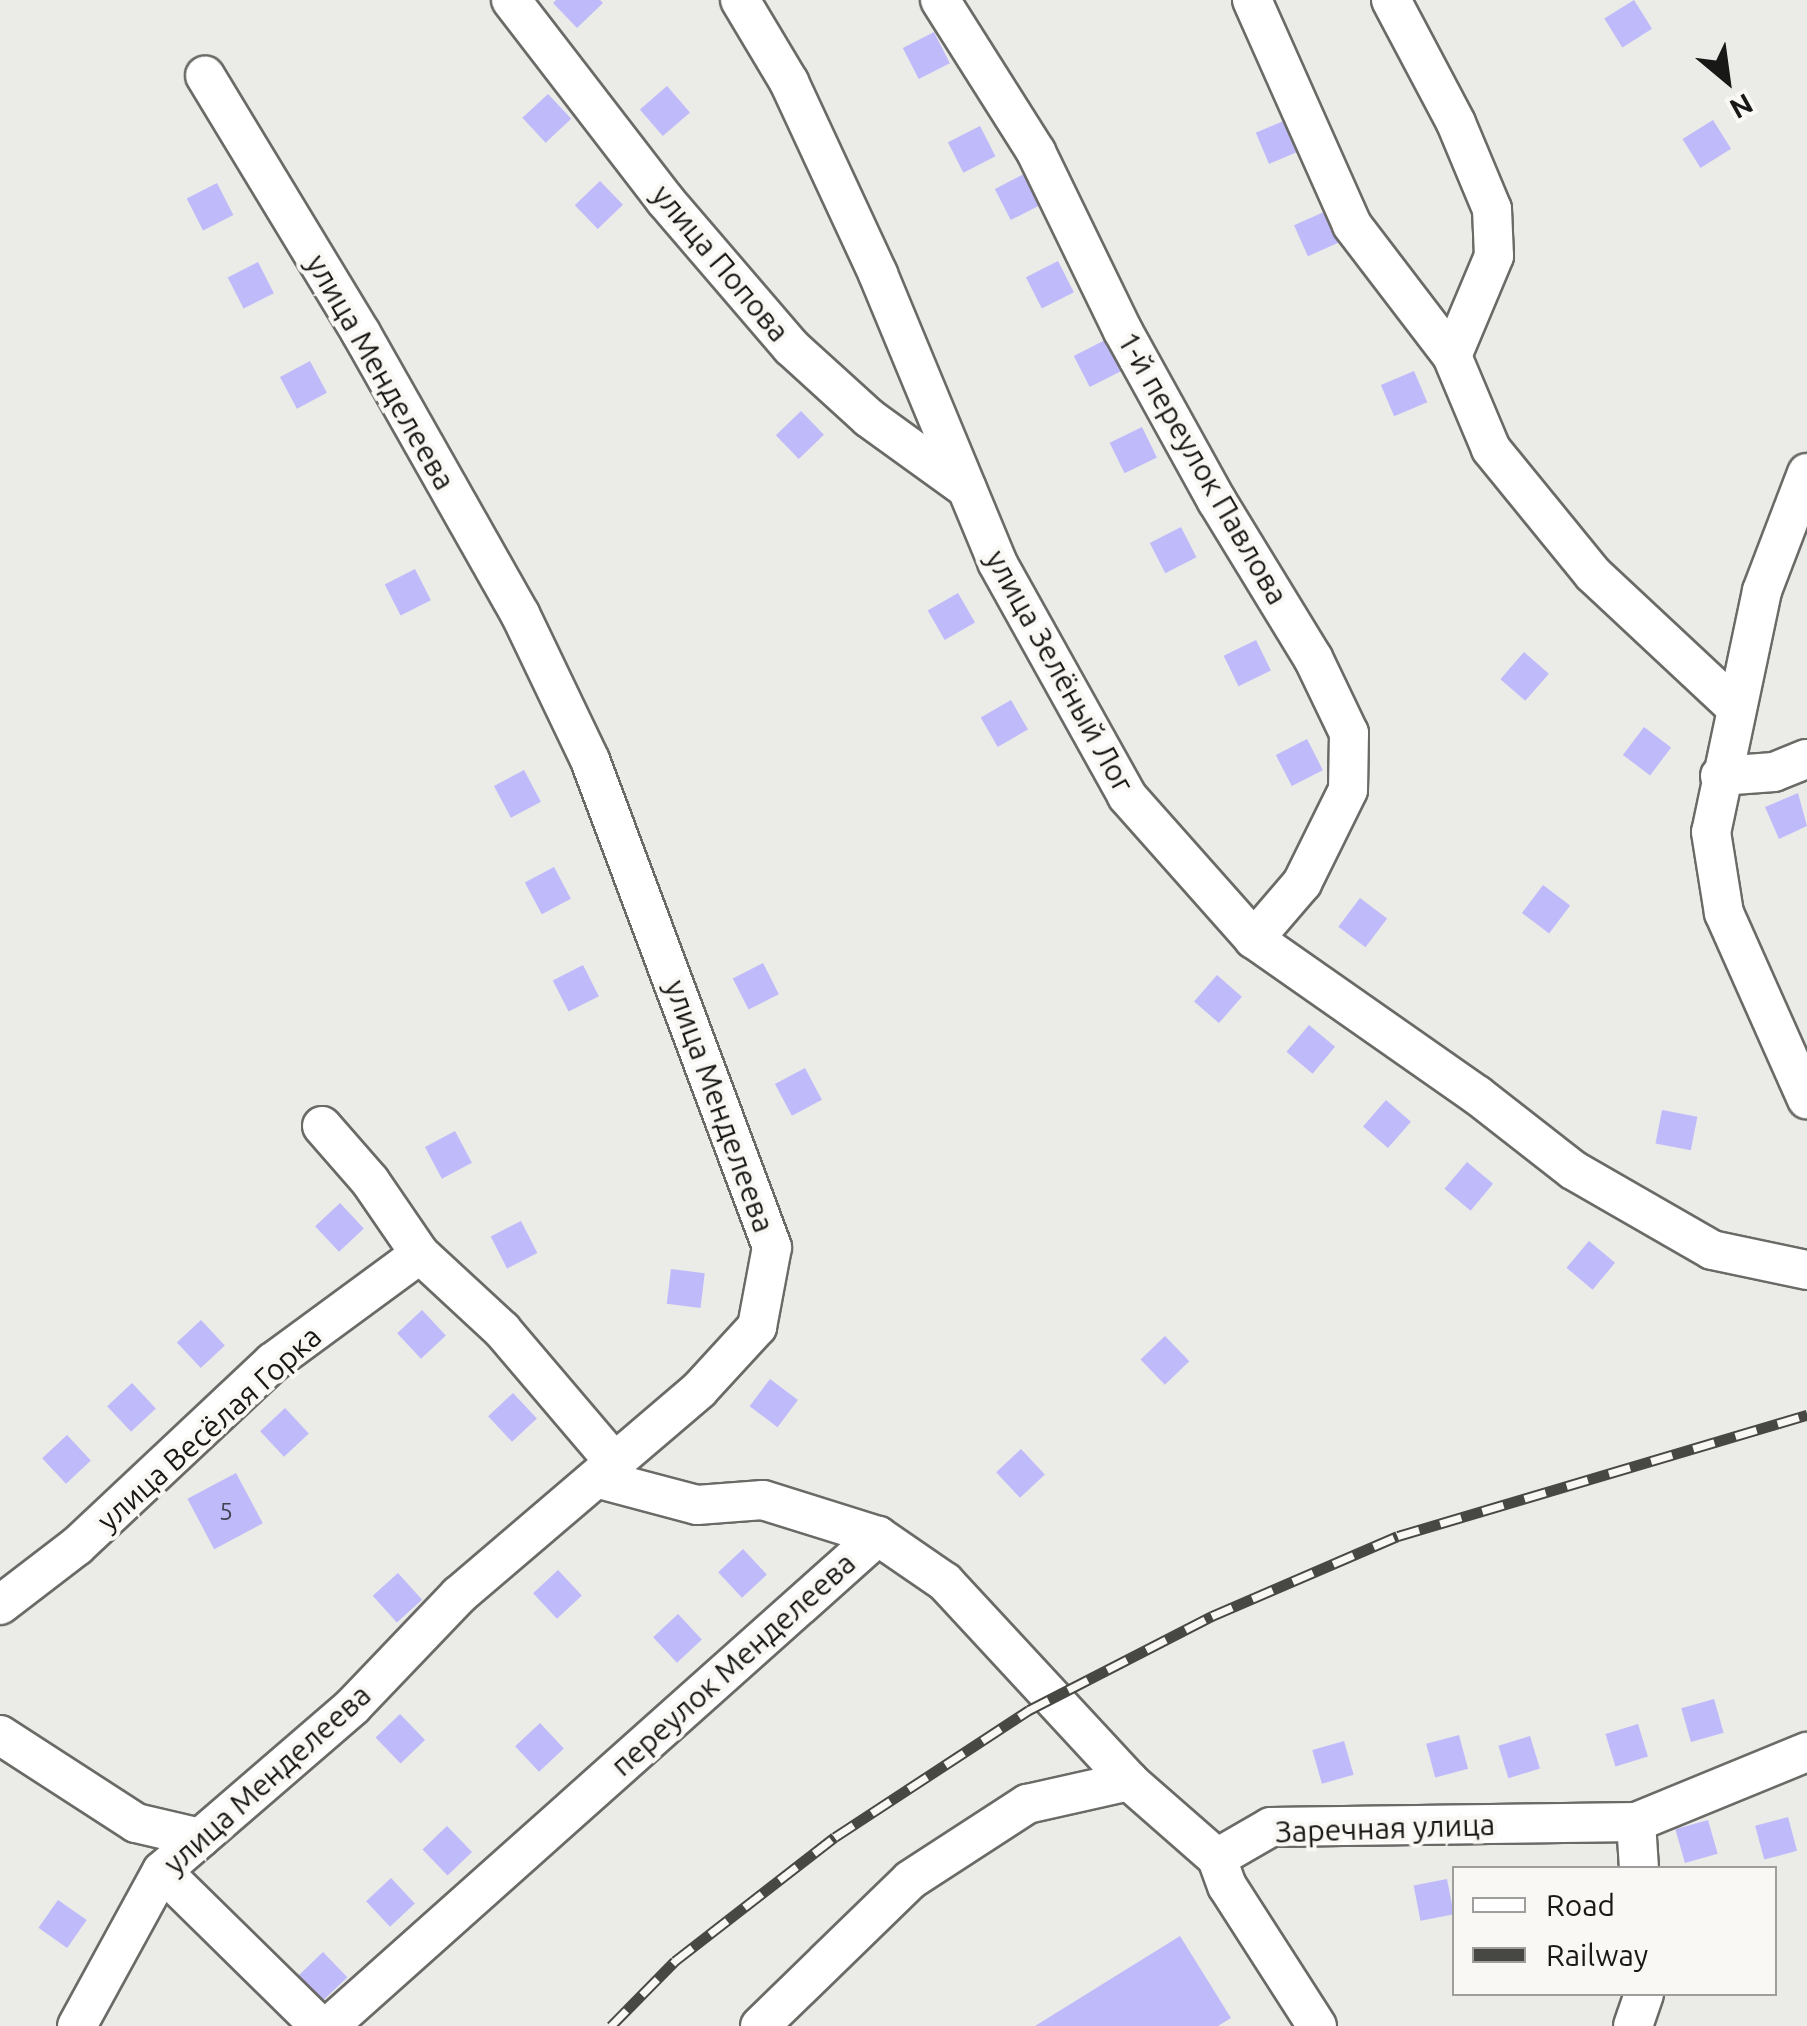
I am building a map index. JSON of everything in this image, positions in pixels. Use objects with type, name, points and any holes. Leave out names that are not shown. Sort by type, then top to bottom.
[{"type":"street","name":"улица Попова","points":[[511,0],[665,200],[791,347],[869,418],[968,490]]},
{"type":"street","name":"улица Зелёный Лог","points":[[740,0],[789,82],[838,186],[997,562],[1127,796],[1254,939],[1477,1095],[1573,1170],[1712,1250],[1807,1270]]},
{"type":"street","name":"1-й переулок Павлова","points":[[940,0],[1036,152],[1123,331],[1217,501],[1314,658],[1349,733],[1348,790],[1302,883],[1254,939]]},
{"type":"street","points":[[1252,0],[1352,225],[1452,356],[1491,449],[1593,574],[1735,708]]},
{"type":"street","points":[[1391,0],[1456,123],[1492,209],[1494,256],[1452,356]]},
{"type":"street","name":"улица Менделеева","points":[[78,2026],[162,1870],[352,1706],[459,1595],[700,1390],[758,1327],[772,1247],[590,760],[520,614],[361,333],[205,74]]},
{"type":"street","points":[[1803,1082],[1724,913],[1712,832],[1720,776],[1762,592],[1807,472]]},
{"type":"street","points":[[1720,776],[1774,772],[1807,759]]},
{"type":"street","points":[[322,1126],[370,1181],[420,1254],[502,1330],[608,1472],[697,1505],[762,1500],[878,1536]]},
{"type":"street","name":"улица Весёлая Горка","points":[[0,1605],[76,1546],[273,1362],[420,1254]]},
{"type":"street","name":"переулок Менделеева","points":[[329,2026],[878,1536],[946,1582],[1129,1781],[1217,1858]]},
{"type":"street","points":[[0,1734],[136,1822],[200,1838]]},
{"type":"street","name":"Заречная улица","points":[[1217,1858],[1271,1826],[1636,1822],[1807,1752]]},
{"type":"street","points":[[760,2026],[910,1880],[1027,1804],[1129,1781]]},
{"type":"street","points":[[1636,1822],[1639,1866]]},
{"type":"street","points":[[1217,1858],[1227,1886],[1317,2026]]},
{"type":"street","points":[[162,1870],[320,2026]]},
{"type":"street","points":[[1632,2026],[1643,1996]]},
{"type":"building","points":[[1634,0],[1652,29],[1622,47],[1604,19]]},
{"type":"building","points":[[553,3],[603,3],[577,28]]},
{"type":"building","points":[[934,32],[950,63],[919,79],[903,48]]},
{"type":"building","points":[[667,86],[690,112],[663,136],[640,110]]},
{"type":"building","points":[[548,94],[571,119],[546,143],[522,118]]},
{"type":"building","points":[[1288,119],[1301,150],[1269,164],[1256,133]]},
{"type":"building","points":[[1713,120],[1731,149],[1700,168],[1682,139]]},
{"type":"building","points":[[980,126],[995,156],[963,173],[948,142]]},
{"type":"building","points":[[1026,173],[1042,204],[1011,220],[995,189]]},
{"type":"building","points":[[600,181],[623,205],[598,229],[575,205]]},
{"type":"building","points":[[217,183],[233,215],[203,231],[187,198]]},
{"type":"building","points":[[1326,211],[1340,242],[1308,256],[1294,225]]},
{"type":"building","points":[[1058,261],[1074,292],[1042,309],[1026,277]]},
{"type":"building","points":[[258,262],[274,293],[244,309],[228,277]]},
{"type":"building","points":[[1105,340],[1121,371],[1090,387],[1074,356]]},
{"type":"building","points":[[310,361],[327,393],[297,409],[280,377]]},
{"type":"building","points":[[1414,371],[1427,402],[1394,416],[1381,385]]},
{"type":"building","points":[[801,411],[824,435],[799,459],[776,435]]},
{"type":"building","points":[[1142,427],[1157,458],[1125,473],[1110,443]]},
{"type":"building","points":[[1181,527],[1196,557],[1165,573],[1150,543]]},
{"type":"building","points":[[415,569],[431,600],[401,616],[385,584]]},
{"type":"building","points":[[958,593],[975,622],[945,640],[928,610]]},
{"type":"building","points":[[1256,640],[1271,671],[1239,686],[1224,656]]},
{"type":"building","points":[[1524,652],[1549,674],[1525,701],[1500,679]]},
{"type":"building","points":[[1011,700],[1028,729],[998,747],[981,718]]},
{"type":"building","points":[[1644,727],[1671,747],[1650,775],[1623,755]]},
{"type":"building","points":[[1307,739],[1323,770],[1292,786],[1276,755]]},
{"type":"building","points":[[524,770],[541,802],[511,818],[494,786]]},
{"type":"building","points":[[1798,793],[1807,826],[1779,839],[1765,807]]},
{"type":"building","points":[[554,867],[571,899],[542,914],[525,882]]},
{"type":"building","points":[[1543,885],[1570,905],[1549,933],[1522,913]]},
{"type":"building","points":[[1360,898],[1387,918],[1365,947],[1338,927]]},
{"type":"building","points":[[763,963],[779,994],[749,1010],[733,978]]},
{"type":"building","points":[[583,965],[599,996],[569,1012],[553,980]]},
{"type":"building","points":[[1217,975],[1242,997],[1219,1023],[1194,1001]]},
{"type":"building","points":[[1309,1025],[1335,1047],[1313,1074],[1287,1052]]},
{"type":"building","points":[[805,1068],[822,1100],[792,1116],[775,1084]]},
{"type":"building","points":[[1386,1100],[1411,1122],[1388,1148],[1363,1126]]},
{"type":"building","points":[[1662,1110],[1697,1117],[1691,1150],[1656,1143]]},
{"type":"building","points":[[455,1131],[472,1163],[442,1179],[425,1147]]},
{"type":"building","points":[[1467,1162],[1493,1184],[1471,1211],[1445,1189]]},
{"type":"building","points":[[340,1203],[364,1229],[339,1252],[315,1226]]},
{"type":"building","points":[[521,1221],[537,1253],[507,1269],[491,1236]]},
{"type":"building","points":[[1589,1241],[1615,1263],[1593,1290],[1567,1268]]},
{"type":"building","points":[[671,1269],[705,1273],[700,1308],[667,1304]]},
{"type":"building","points":[[422,1310],[446,1336],[421,1359],[397,1333]]},
{"type":"building","points":[[201,1320],[225,1346],[201,1368],[177,1343]]},
{"type":"building","points":[[1165,1336],[1189,1361],[1165,1385],[1141,1360]]},
{"type":"building","points":[[770,1379],[798,1400],[777,1427],[750,1406]]},
{"type":"building","points":[[132,1383],[156,1409],[131,1432],[107,1406]]},
{"type":"building","points":[[513,1393],[537,1419],[512,1442],[488,1416]]},
{"type":"building","points":[[285,1408],[309,1434],[284,1457],[260,1431]]},
{"type":"building","points":[[67,1435],[91,1461],[66,1484],[42,1458]]},
{"type":"building","points":[[1021,1449],[1045,1475],[1020,1498],[996,1472]]},
{"type":"building","points":[[236,1473],[263,1523],[214,1549],[187,1499]]},
{"type":"building","points":[[743,1549],[767,1575],[742,1598],[718,1572]]},
{"type":"building","points":[[558,1570],[582,1596],[557,1619],[533,1593]]},
{"type":"building","points":[[398,1573],[422,1600],[397,1623],[373,1596]]},
{"type":"building","points":[[678,1614],[702,1640],[677,1663],[653,1637]]},
{"type":"building","points":[[1714,1699],[1724,1733],[1691,1742],[1681,1708]]},
{"type":"building","points":[[400,1714],[425,1740],[401,1764],[376,1738]]},
{"type":"building","points":[[540,1723],[564,1749],[539,1772],[515,1746]]},
{"type":"building","points":[[1638,1724],[1648,1757],[1615,1766],[1605,1734]]},
{"type":"building","points":[[1459,1735],[1468,1769],[1435,1778],[1426,1744]]},
{"type":"building","points":[[1530,1736],[1540,1769],[1508,1778],[1498,1746]]},
{"type":"building","points":[[1344,1741],[1354,1775],[1322,1784],[1312,1750]]},
{"type":"building","points":[[1788,1817],[1797,1851],[1764,1860],[1755,1826]]},
{"type":"building","points":[[1708,1820],[1718,1854],[1685,1863],[1675,1829]]},
{"type":"building","points":[[447,1826],[472,1852],[448,1876],[423,1850]]},
{"type":"building","points":[[391,1878],[415,1904],[390,1927],[366,1901]]},
{"type":"building","points":[[1447,1879],[1452,1915],[1420,1921],[1414,1885]]},
{"type":"building","points":[[58,1900],[87,1920],[67,1948],[38,1928]]},
{"type":"building","points":[[1180,1936],[1231,2018],[1218,2026],[1035,2026]]},
{"type":"building","points":[[323,1952],[347,1977],[323,2001],[299,1976]]},
{"type":"railway","points":[[611,2026],[675,1961],[835,1837],[1029,1710],[1212,1616],[1398,1536],[1807,1415]]}]
